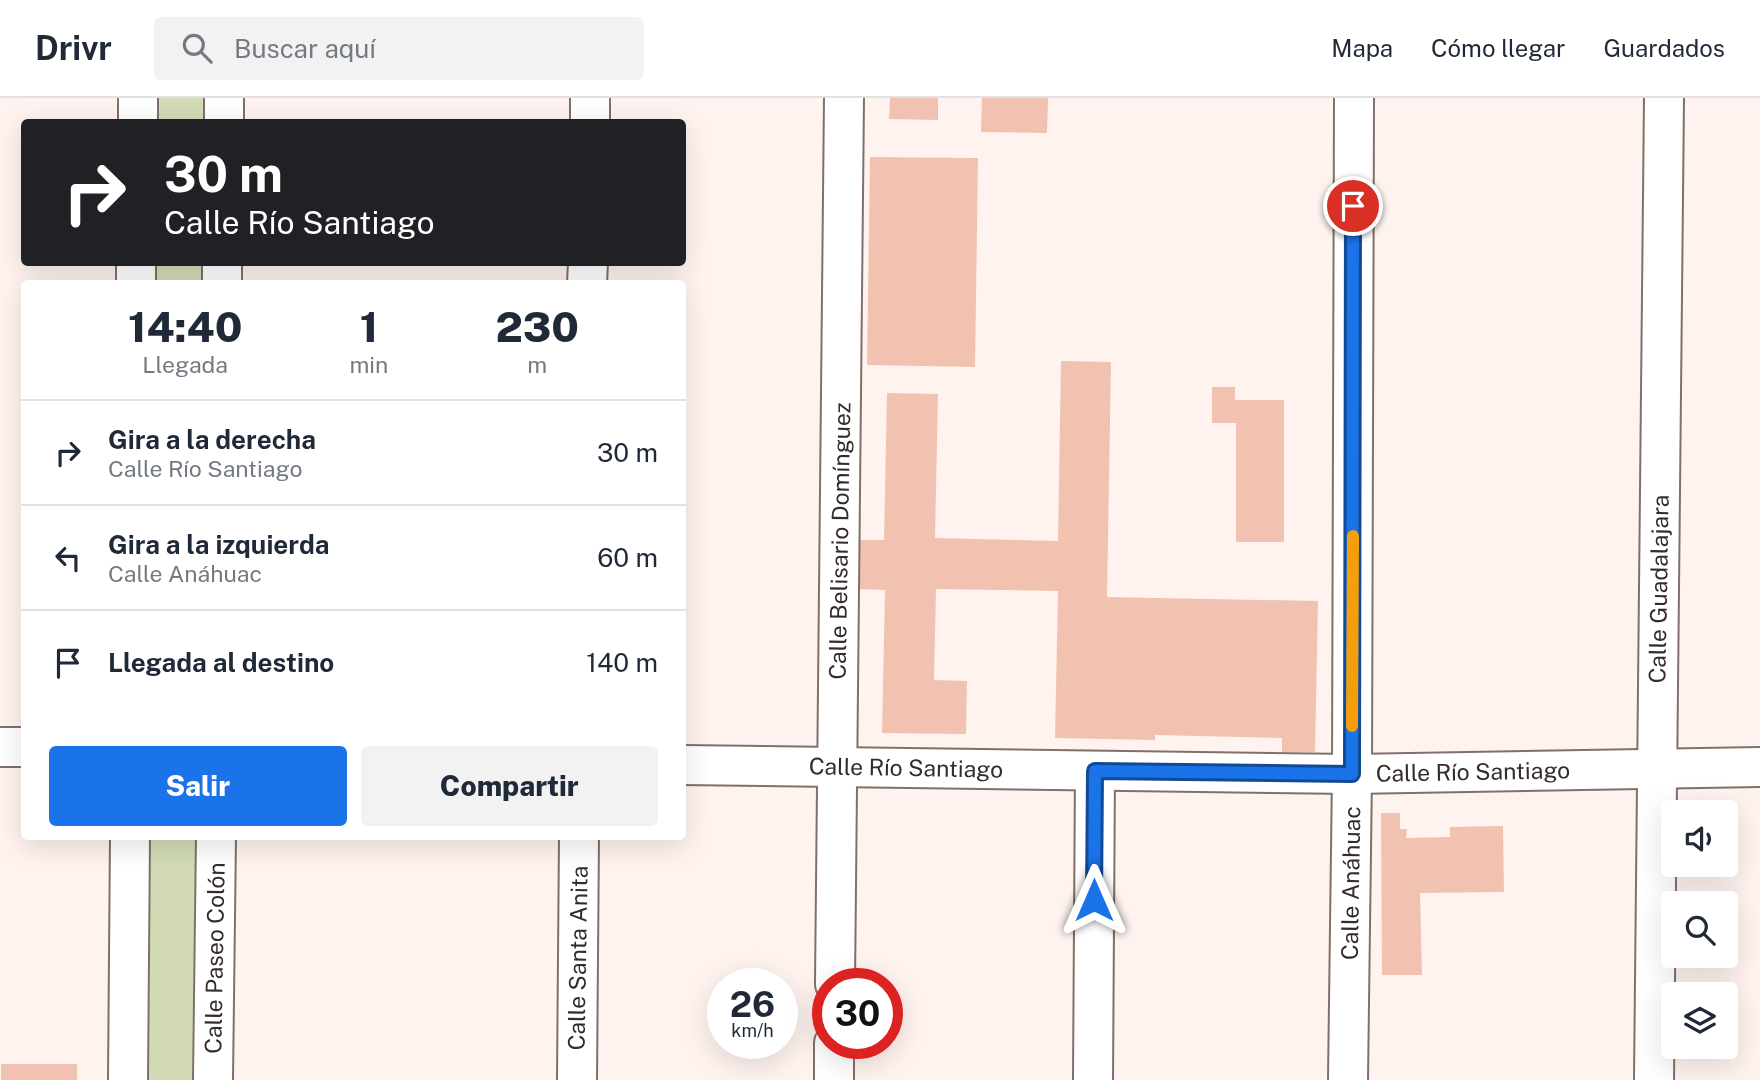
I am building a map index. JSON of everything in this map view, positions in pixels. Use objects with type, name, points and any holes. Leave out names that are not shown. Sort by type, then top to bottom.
[{"type":"street","points":[[138,98],[138,119]]},
{"type":"street","points":[[224,98],[224,119]]},
{"type":"street","points":[[590,98],[590,119]]},
{"type":"street","name":"Calle Belisario Domínguez","points":[[835,968],[844,98]]},
{"type":"street","name":"Calle Anáhuac","points":[[1348,1080],[1352,774],[1354,98]]},
{"type":"street","name":"Calle Guadalajara","points":[[1654,1080],[1664,98]]},
{"type":"street","points":[[0,747],[21,747]]},
{"type":"street","name":"Calle Río Santiago","points":[[686,765],[1352,774],[1760,768]]},
{"type":"street","points":[[1093,1080],[1095,771]]},
{"type":"street","points":[[128,1080],[130,840]]},
{"type":"street","name":"Calle Paseo Colón","points":[[214,1080],[216,840]]},
{"type":"street","name":"Calle Santa Anita","points":[[576,1080],[579,840]]},
{"type":"street","points":[[834,1059],[834,1080]]},
{"type":"green space","points":[[138,98],[224,98],[224,119],[138,119]]},
{"type":"green space","points":[[136,266],[222,266],[222,280],[136,280]]},
{"type":"green space","points":[[130,840],[216,840],[213,1080],[127,1080]]},
{"type":"building","points":[[890,98],[938,98],[938,120],[889,119]]},
{"type":"building","points":[[982,98],[1048,98],[1047,133],[981,132]]},
{"type":"building","points":[[870,157],[978,158],[975,367],[867,365]]},
{"type":"building","points":[[1061,361],[1111,362],[1107,597],[1318,601],[1315,752],[1282,752],[1282,738],[1155,735],[1155,740],[1055,738],[1058,591],[936,589],[934,680],[967,681],[966,734],[882,733],[885,590],[857,589],[858,540],[884,540],[887,393],[938,394],[935,538],[1058,541]]},
{"type":"building","points":[[1212,387],[1235,387],[1235,400],[1284,400],[1284,542],[1236,542],[1236,423],[1212,423]]},
{"type":"building","points":[[1381,813],[1400,813],[1400,829],[1407,829],[1406,838],[1450,837],[1450,827],[1503,826],[1504,892],[1420,893],[1422,975],[1382,975]]},
{"type":"building","points":[[1,1064],[77,1064],[77,1080],[1,1080]]},
{"type":"slow traffic","points":[[1352,726],[1353,536]]},
{"type":"route","points":[[1094,900],[1095,771],[1352,774],[1353,206]]}]
